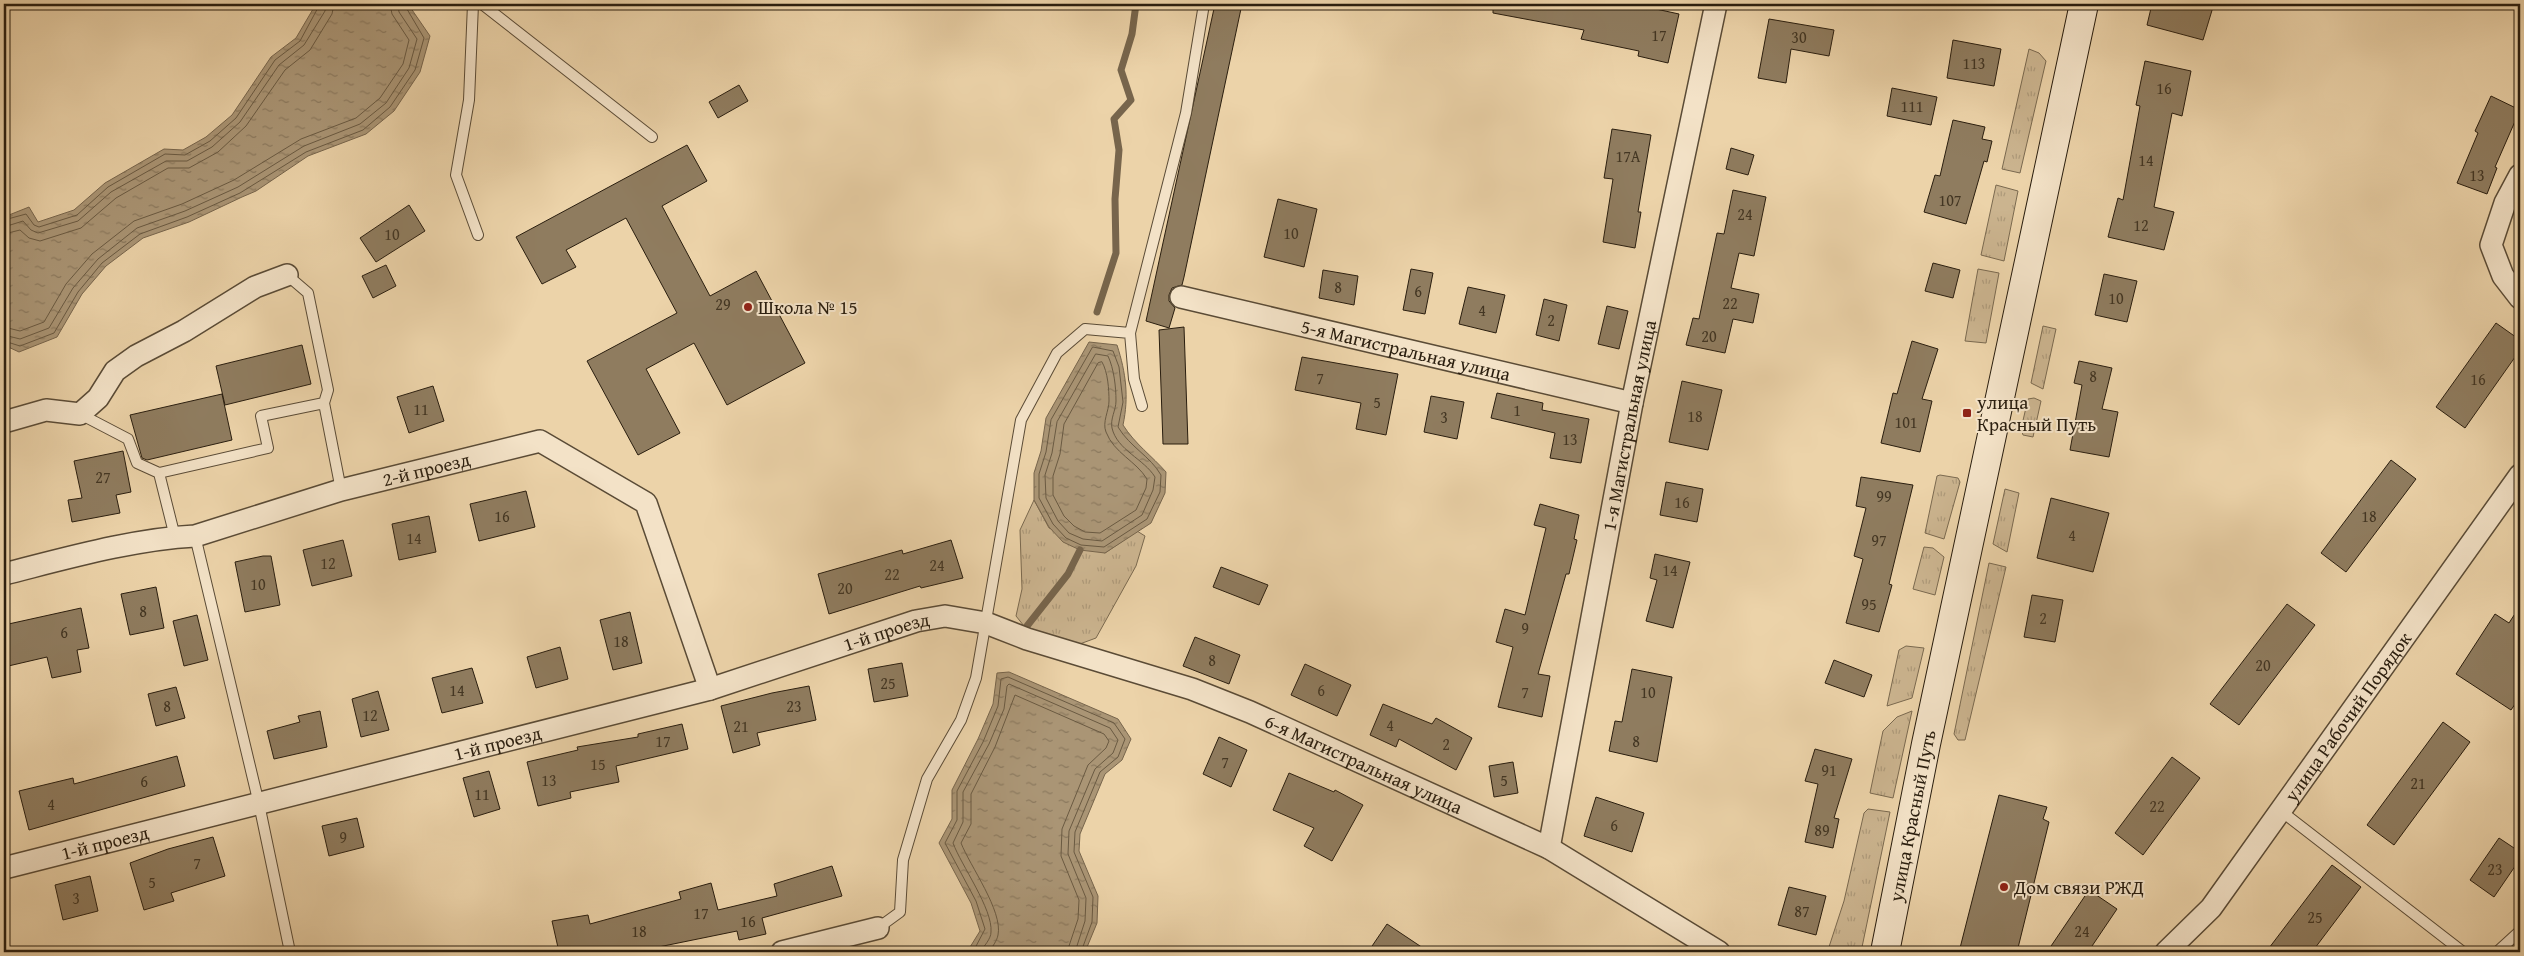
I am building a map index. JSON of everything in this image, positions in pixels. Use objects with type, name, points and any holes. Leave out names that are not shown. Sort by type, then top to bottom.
[{"type":"main road","name":"улица Красный Путь","points":[[1885,952],[1928,734],[2084,4]]},
{"type":"street","name":"1-я Магистральная улица","points":[[1550,848],[1632,403],[1716,4]]},
{"type":"street","points":[[2520,175],[2506,203],[2491,245],[2503,276],[2520,298]]},
{"type":"street","points":[[4,422],[46,410],[80,414],[98,398],[115,371],[136,356],[184,331],[256,287],[287,275]]},
{"type":"street","name":"5-я Магистральная улица","points":[[1181,298],[1632,403]]},
{"type":"street","name":"2-й проезд","points":[[4,574],[185,536],[341,490],[540,441],[646,503],[710,688]]},
{"type":"street","name":"улица Рабочий Порядок","points":[[2166,952],[2212,908],[2520,475]]},
{"type":"street","name":"1-й проезд","points":[[4,868],[710,688],[916,621],[946,616],[986,623]]},
{"type":"street","name":"6-я Магистральная улица","points":[[986,623],[1027,639],[1192,689],[1250,712],[1550,848],[1706,949]]},
{"type":"street","points":[[782,952],[878,928]]},
{"type":"lane","points":[[473,4],[469,100],[456,175],[478,236]]},
{"type":"lane","points":[[482,4],[652,137]]},
{"type":"lane","points":[[1142,406],[1134,379],[1130,333],[1186,113],[1204,4]]},
{"type":"lane","points":[[287,275],[308,294],[328,390],[324,403],[341,490]]},
{"type":"lane","points":[[878,928],[900,912],[903,860],[926,779],[961,720],[976,678],[1021,420],[1057,353],[1085,329],[1130,333]]},
{"type":"lane","points":[[80,414],[128,439],[138,463],[159,473],[268,448],[261,416],[324,403]]},
{"type":"lane","points":[[159,473],[185,536],[258,804],[290,952]]},
{"type":"lane","points":[[2281,810],[2463,952]]},
{"type":"lane","points":[[2497,952],[2520,931]]},
{"type":"green space","points":[[2029,49],[2039,53],[2046,61],[2020,173],[2002,169]]},
{"type":"green space","points":[[1996,185],[2018,191],[2004,261],[1981,255]]},
{"type":"green space","points":[[1978,269],[1999,273],[1986,343],[1965,341]]},
{"type":"green space","points":[[2043,326],[2056,329],[2043,389],[2031,383]]},
{"type":"green space","points":[[2034,398],[2041,401],[2033,437],[2023,435],[2021,429],[2028,399]]},
{"type":"green space","points":[[1937,476],[1958,478],[1960,482],[1944,539],[1925,533]]},
{"type":"green space","points":[[2005,489],[2019,493],[2007,552],[1993,544]]},
{"type":"green space","points":[[1034,500],[1049,528],[1105,553],[1137,531],[1145,536],[1136,566],[1096,638],[1077,645],[1028,631],[1016,616],[1022,589],[1020,530]]},
{"type":"green space","points":[[1924,547],[1933,548],[1944,557],[1935,595],[1913,589]]},
{"type":"green space","points":[[1989,563],[2006,567],[1965,740],[1958,740],[1954,734]]},
{"type":"green space","points":[[1906,646],[1924,648],[1912,698],[1887,706],[1899,650]]},
{"type":"green space","points":[[1912,711],[1893,798],[1870,793],[1883,731],[1897,717]]},
{"type":"green space","points":[[1868,809],[1890,812],[1861,952],[1828,950],[1844,901],[1864,813]]},
{"type":"water","points":[[316,4],[408,4],[430,36],[420,72],[394,111],[366,134],[308,156],[256,191],[189,222],[143,238],[106,266],[82,294],[57,337],[19,352],[4,345],[4,217],[29,207],[38,222],[74,210],[105,183],[164,149],[183,150],[206,137],[232,115],[271,57],[296,38]]},
{"type":"water","points":[[1089,342],[1117,345],[1126,385],[1123,425],[1138,444],[1166,472],[1165,493],[1151,523],[1105,553],[1080,550],[1063,542],[1049,527],[1034,500],[1034,473],[1041,451],[1046,418]]},
{"type":"water","points":[[1009,672],[1118,719],[1131,739],[1122,760],[1105,774],[1080,834],[1079,851],[1098,896],[1097,923],[1085,952],[967,952],[980,931],[971,903],[939,843],[952,819],[952,790],[978,739],[993,704],[997,673]]},
{"type":"building","points":[[1215,4],[1242,4],[1182,285],[1172,288],[1169,295],[1169,301],[1175,308],[1169,328],[1146,321]]},
{"type":"building","points":[[1493,4],[1633,4],[1679,14],[1668,63],[1638,56],[1639,51],[1581,39],[1584,30],[1493,13]]},
{"type":"building","points":[[2152,4],[2202,4],[2213,7],[2203,40],[2147,25]]},
{"type":"building","points":[[1769,19],[1834,30],[1829,56],[1791,49],[1786,83],[1758,78]]},
{"type":"building","points":[[1953,40],[2001,49],[1994,86],[1947,78]]},
{"type":"building","points":[[2145,61],[2191,71],[2182,116],[2172,113],[2154,207],[2174,212],[2164,250],[2108,237],[2118,198],[2123,200],[2140,106],[2136,105]]},
{"type":"building","points":[[739,85],[748,101],[718,118],[709,102]]},
{"type":"building","points":[[1892,88],[1937,97],[1931,125],[1887,116]]},
{"type":"building","points":[[2491,96],[2520,110],[2495,167],[2497,168],[2487,194],[2457,183],[2478,133],[2475,131]]},
{"type":"building","points":[[1953,120],[1985,127],[1982,139],[1992,141],[1987,162],[1984,161],[1966,224],[1924,212],[1935,175],[1940,176]]},
{"type":"building","points":[[1612,129],[1651,135],[1638,212],[1641,212],[1635,248],[1603,242],[1613,179],[1604,178]]},
{"type":"building","points":[[687,145],[707,181],[662,206],[710,296],[756,271],[805,363],[727,405],[694,343],[646,369],[680,433],[638,455],[587,361],[677,313],[626,218],[566,250],[576,267],[542,284],[516,237]]},
{"type":"building","points":[[1731,148],[1754,155],[1748,175],[1726,169]]},
{"type":"building","points":[[1733,190],[1766,197],[1754,256],[1739,253],[1731,288],[1759,294],[1753,323],[1733,319],[1725,353],[1686,345],[1693,318],[1699,319],[1717,233],[1724,234]]},
{"type":"building","points":[[1278,199],[1317,209],[1304,267],[1264,257]]},
{"type":"building","points":[[409,205],[425,231],[376,262],[360,238]]},
{"type":"building","points":[[1933,263],[1960,270],[1953,298],[1925,291]]},
{"type":"building","points":[[386,265],[396,286],[373,298],[362,276]]},
{"type":"building","points":[[1411,269],[1433,273],[1425,314],[1403,310]]},
{"type":"building","points":[[1323,270],[1358,276],[1354,305],[1319,298]]},
{"type":"building","points":[[2104,274],[2137,281],[2127,322],[2095,315]]},
{"type":"building","points":[[1468,287],[1505,295],[1496,333],[1459,324]]},
{"type":"building","points":[[1544,299],[1567,305],[1559,341],[1536,335]]},
{"type":"building","points":[[1607,306],[1628,311],[1619,349],[1598,344]]},
{"type":"building","points":[[2496,323],[2520,340],[2520,350],[2465,428],[2436,407]]},
{"type":"building","points":[[1184,327],[1188,444],[1163,444],[1159,330]]},
{"type":"building","points":[[1912,341],[1938,349],[1922,399],[1932,401],[1920,452],[1881,443],[1893,393],[1897,394]]},
{"type":"building","points":[[302,345],[311,384],[225,405],[216,366]]},
{"type":"building","points":[[1302,357],[1398,374],[1386,435],[1356,429],[1361,403],[1295,390]]},
{"type":"building","points":[[2079,361],[2112,368],[2102,409],[2118,412],[2109,457],[2070,450],[2082,385],[2074,383]]},
{"type":"building","points":[[1682,381],[1722,390],[1708,450],[1669,442]]},
{"type":"building","points":[[433,386],[444,421],[409,433],[397,397]]},
{"type":"building","points":[[1497,393],[1543,403],[1542,410],[1589,419],[1581,463],[1550,458],[1555,433],[1491,418]]},
{"type":"building","points":[[222,394],[232,440],[147,460],[142,458],[130,415]]},
{"type":"building","points":[[1431,396],[1464,402],[1457,439],[1424,432]]},
{"type":"building","points":[[123,451],[131,492],[116,495],[120,513],[72,522],[68,500],[82,498],[74,461]]},
{"type":"building","points":[[2391,460],[2416,479],[2346,572],[2321,553]]},
{"type":"building","points":[[1861,477],[1913,485],[1889,584],[1892,585],[1879,632],[1846,623],[1863,559],[1854,556],[1866,508],[1856,506]]},
{"type":"building","points":[[1666,482],[1703,489],[1697,522],[1660,515]]},
{"type":"building","points":[[526,491],[535,527],[479,541],[470,504]]},
{"type":"building","points":[[2051,498],[2109,513],[2093,572],[2037,558]]},
{"type":"building","points":[[1540,504],[1579,515],[1574,539],[1577,540],[1569,574],[1566,574],[1538,674],[1550,676],[1542,717],[1498,707],[1513,647],[1496,642],[1505,609],[1525,615],[1546,528],[1534,525]]},
{"type":"building","points":[[429,516],[436,552],[399,560],[392,524]]},
{"type":"building","points":[[343,540],[352,576],[312,586],[303,550]]},
{"type":"building","points":[[951,540],[963,578],[921,588],[920,586],[829,614],[818,574],[902,550],[903,554]]},
{"type":"building","points":[[1655,554],[1690,562],[1673,628],[1646,621],[1657,580],[1650,578]]},
{"type":"building","points":[[271,556],[280,605],[245,612],[235,562]]},
{"type":"building","points":[[1221,567],[1268,585],[1259,605],[1213,587]]},
{"type":"building","points":[[156,587],[164,628],[130,635],[121,594]]},
{"type":"building","points":[[2032,595],[2063,600],[2055,642],[2024,637]]},
{"type":"building","points":[[2287,604],[2315,625],[2239,725],[2210,704]]},
{"type":"building","points":[[2520,606],[2520,697],[2511,710],[2456,674],[2495,614],[2509,623]]},
{"type":"building","points":[[81,608],[89,648],[77,650],[81,672],[52,678],[47,657],[4,667],[4,625]]},
{"type":"building","points":[[630,612],[642,663],[613,670],[600,620]]},
{"type":"building","points":[[197,615],[208,660],[184,666],[173,621]]},
{"type":"building","points":[[1195,637],[1240,655],[1229,684],[1183,666]]},
{"type":"building","points":[[560,647],[568,679],[536,688],[527,657]]},
{"type":"building","points":[[1834,660],[1872,675],[1864,697],[1825,683]]},
{"type":"building","points":[[902,663],[908,696],[874,702],[868,669]]},
{"type":"building","points":[[1305,664],[1351,685],[1337,716],[1291,695]]},
{"type":"building","points":[[472,668],[483,703],[442,713],[432,678]]},
{"type":"building","points":[[1632,669],[1672,677],[1657,762],[1609,751],[1615,721],[1622,722]]},
{"type":"building","points":[[809,686],[816,720],[757,733],[760,745],[733,753],[721,706]]},
{"type":"building","points":[[176,687],[185,718],[156,726],[148,694]]},
{"type":"building","points":[[378,691],[389,730],[361,737],[352,699]]},
{"type":"building","points":[[1383,704],[1432,724],[1436,718],[1472,738],[1456,770],[1399,739],[1396,747],[1370,735]]},
{"type":"building","points":[[320,711],[327,747],[274,759],[267,731],[300,722],[298,716]]},
{"type":"building","points":[[2443,722],[2470,742],[2394,845],[2367,825]]},
{"type":"building","points":[[682,724],[688,749],[616,766],[619,782],[570,792],[571,798],[538,806],[527,762],[578,750],[577,747],[638,737],[638,734]]},
{"type":"building","points":[[1219,737],[1247,750],[1231,787],[1203,774]]},
{"type":"building","points":[[1815,749],[1852,759],[1834,818],[1839,819],[1833,848],[1805,842],[1818,784],[1805,781]]},
{"type":"building","points":[[177,756],[185,786],[29,830],[19,791],[73,778],[74,784]]},
{"type":"building","points":[[2172,757],[2200,778],[2143,855],[2115,833]]},
{"type":"building","points":[[1513,762],[1518,793],[1494,797],[1489,766]]},
{"type":"building","points":[[489,771],[500,809],[474,817],[463,778]]},
{"type":"building","points":[[1289,773],[1334,792],[1335,790],[1363,805],[1332,861],[1304,846],[1314,828],[1273,810]]},
{"type":"building","name":"Дом связи РЖД","points":[[1999,795],[2047,807],[2043,819],[2049,822],[2017,952],[1959,952]]},
{"type":"building","points":[[1596,797],[1644,813],[1632,852],[1584,836]]},
{"type":"building","points":[[357,818],[364,847],[329,856],[322,826]]},
{"type":"building","points":[[213,837],[225,876],[171,893],[174,901],[144,910],[130,863],[168,849]]},
{"type":"building","points":[[2499,838],[2520,852],[2520,859],[2494,897],[2470,880]]},
{"type":"building","points":[[2332,865],[2361,887],[2312,952],[2266,952]]},
{"type":"building","points":[[832,866],[842,896],[762,918],[766,934],[739,940],[737,931],[634,952],[559,952],[552,921],[588,915],[590,924],[681,899],[679,892],[711,883],[718,910],[777,896],[774,884]]},
{"type":"building","points":[[90,876],[98,911],[63,920],[55,885]]},
{"type":"building","points":[[1789,887],[1826,896],[1816,935],[1778,925]]},
{"type":"building","points":[[2089,890],[2117,909],[2088,952],[2047,952]]},
{"type":"building","points":[[1387,924],[1429,952],[1368,952]]},
{"type":"waterway","points":[[1097,312],[1116,253],[1115,199],[1119,150],[1114,119],[1131,100],[1121,70],[1132,34],[1136,4]]},
{"type":"waterway","points":[[1027,626],[1068,574],[1080,550]]},
{"type":"place","name":"Школа № 15","points":[[748,307]]},
{"type":"place","name":"улица Красный Путь","points":[[1967,413]]},
{"type":"place","name":"Дом связи РЖД","points":[[2004,887]]}]
